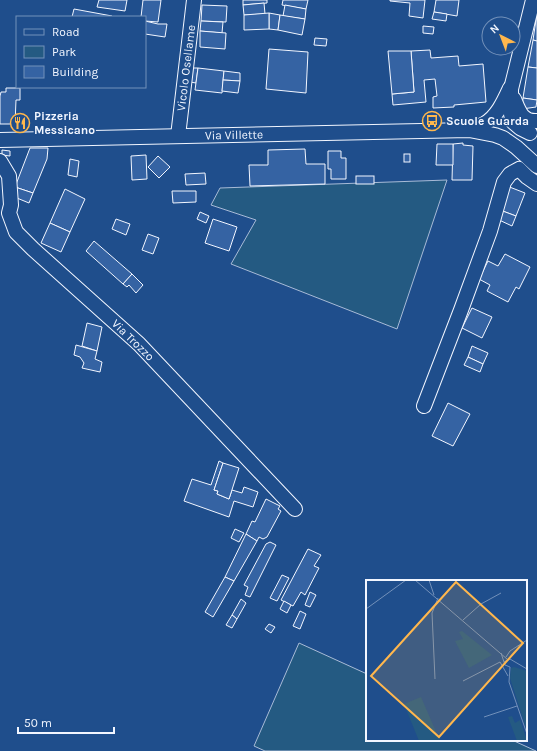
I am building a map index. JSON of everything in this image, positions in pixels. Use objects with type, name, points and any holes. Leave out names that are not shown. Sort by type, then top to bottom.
[{"type":"street","name":"Vicolo Osellame","points":[[178,136],[194,0]]},
{"type":"street","points":[[533,0],[511,87],[511,114],[513,122],[520,128],[533,129]]},
{"type":"street","points":[[467,130],[483,125],[491,120],[498,111],[511,87]]},
{"type":"street","name":"Via Villette","points":[[0,140],[467,130],[493,126],[509,128],[516,131],[533,129],[527,145],[528,152],[534,162]]},
{"type":"street","name":"Via Villette","points":[[467,130],[496,135],[503,138],[534,162]]},
{"type":"street","name":"Via Trozzo","points":[[0,161],[9,176],[11,205],[9,213],[16,232],[138,344],[295,509]]},
{"type":"street","points":[[424,406],[490,231],[504,182],[510,174],[519,169],[537,184]]},
{"type":"green space","points":[[447,180],[397,329],[231,264],[256,220],[211,205],[220,188]]},
{"type":"green space","points":[[299,643],[366,674],[366,741],[514,741],[536,751],[265,751],[254,746]]},
{"type":"building","points":[[99,0],[127,0],[125,11],[97,7]]},
{"type":"building","points":[[143,0],[161,0],[158,22],[146,21],[146,16],[141,16]]},
{"type":"building","points":[[243,0],[267,0],[267,3],[243,5]]},
{"type":"building","points":[[283,0],[308,0],[306,9],[282,5]]},
{"type":"building","points":[[390,0],[425,0],[423,18],[409,16],[410,3]]},
{"type":"building","points":[[436,0],[459,0],[457,16],[434,12]]},
{"type":"building","points":[[264,3],[265,14],[244,15],[243,5]]},
{"type":"building","points":[[202,5],[227,6],[226,22],[201,21]]},
{"type":"building","points":[[285,5],[306,9],[305,19],[283,16]]},
{"type":"building","points":[[74,9],[112,16],[72,16]]},
{"type":"building","points":[[434,12],[447,14],[446,21],[432,19]]},
{"type":"building","points":[[269,13],[280,15],[278,30],[269,29]]},
{"type":"building","points":[[269,13],[269,29],[244,30],[244,15]]},
{"type":"building","points":[[537,13],[537,41],[533,40]]},
{"type":"building","points":[[280,15],[305,19],[302,35],[278,30]]},
{"type":"building","points":[[146,21],[167,24],[165,37],[146,34]]},
{"type":"building","points":[[201,21],[223,22],[222,33],[200,31]]},
{"type":"building","points":[[423,26],[434,27],[433,34],[423,33]]},
{"type":"building","points":[[200,31],[226,33],[225,49],[200,47]]},
{"type":"building","points":[[315,38],[327,39],[326,46],[314,45]]},
{"type":"building","points":[[533,40],[537,41],[537,68],[528,67]]},
{"type":"building","points":[[269,49],[308,52],[306,93],[266,89]]},
{"type":"building","points":[[430,50],[431,58],[458,56],[459,66],[483,64],[486,102],[454,105],[454,107],[433,108],[433,97],[437,96],[435,79],[424,80],[426,102],[393,105],[392,94],[414,92],[411,51]]},
{"type":"building","points":[[388,51],[411,51],[414,92],[392,94]]},
{"type":"building","points":[[528,67],[537,68],[537,100],[523,98]]},
{"type":"building","points":[[192,68],[198,68],[196,83],[190,82]]},
{"type":"building","points":[[198,68],[224,71],[222,93],[195,90]]},
{"type":"building","points":[[224,71],[240,73],[240,81],[223,80]]},
{"type":"building","points":[[223,80],[240,81],[238,93],[222,91]]},
{"type":"building","points":[[6,88],[20,88],[20,100],[16,100],[15,124],[0,124],[0,96],[1,92],[6,92]]},
{"type":"building","points":[[523,98],[537,100],[536,107],[522,109]]},
{"type":"building","points":[[463,143],[463,145],[473,146],[472,180],[452,180],[453,144]]},
{"type":"building","points":[[437,144],[453,144],[453,165],[436,165]]},
{"type":"building","points":[[30,148],[48,148],[47,159],[33,193],[15,187]]},
{"type":"building","points":[[305,149],[306,164],[325,164],[325,184],[250,186],[249,165],[268,165],[268,150]]},
{"type":"building","points":[[2,150],[10,151],[10,156],[2,155]]},
{"type":"building","points":[[328,151],[341,151],[341,158],[346,158],[346,179],[331,179],[331,169],[328,169]]},
{"type":"building","points":[[404,154],[410,154],[410,162],[404,162]]},
{"type":"building","points":[[146,155],[147,179],[132,180],[131,156]]},
{"type":"building","points":[[158,156],[170,167],[159,178],[148,167]]},
{"type":"building","points":[[70,159],[79,161],[77,177],[68,175]]},
{"type":"building","points":[[205,173],[206,184],[186,185],[185,174]]},
{"type":"building","points":[[356,176],[374,176],[374,184],[356,184]]},
{"type":"building","points":[[507,186],[525,193],[516,216],[500,210]]},
{"type":"building","points":[[15,187],[33,193],[29,203],[12,196]]},
{"type":"building","points":[[65,189],[85,199],[70,232],[50,223]]},
{"type":"building","points":[[172,191],[196,191],[196,202],[173,203]]},
{"type":"building","points":[[500,210],[516,216],[512,226],[497,219]]},
{"type":"building","points":[[200,212],[209,216],[206,223],[197,219]]},
{"type":"building","points":[[116,219],[130,224],[126,235],[112,229]]},
{"type":"building","points":[[213,219],[237,227],[229,251],[205,243]]},
{"type":"building","points":[[50,223],[70,232],[61,252],[41,243]]},
{"type":"building","points":[[148,234],[159,238],[153,254],[142,250]]},
{"type":"building","points":[[94,241],[132,274],[123,284],[86,251]]},
{"type":"building","points":[[505,254],[530,267],[519,289],[516,287],[508,302],[487,291],[490,285],[479,279],[488,261],[498,266]]},
{"type":"building","points":[[132,274],[143,285],[136,293],[129,285],[127,287],[123,284]]},
{"type":"building","points":[[472,308],[492,317],[482,338],[462,328]]},
{"type":"building","points":[[87,323],[102,327],[97,351],[82,346]]},
{"type":"building","points":[[76,345],[97,351],[95,359],[102,362],[100,372],[82,368],[84,363],[80,357],[74,355]]},
{"type":"building","points":[[472,346],[488,353],[483,364],[468,357]]},
{"type":"building","points":[[468,357],[483,364],[480,372],[464,365]]},
{"type":"building","points":[[448,403],[470,414],[453,446],[432,436]]},
{"type":"building","points":[[219,461],[223,463],[214,490],[218,491],[217,494],[229,499],[232,490],[242,493],[244,487],[258,492],[253,507],[234,501],[229,517],[184,501],[192,479],[211,485]]},
{"type":"building","points":[[223,463],[239,468],[229,499],[217,494],[218,491],[214,490]]},
{"type":"building","points":[[266,499],[280,506],[278,509],[281,511],[267,537],[263,539],[259,537],[257,541],[246,534],[252,521],[255,522]]},
{"type":"building","points":[[235,529],[244,533],[239,542],[231,538]]},
{"type":"building","points":[[246,534],[257,541],[234,581],[225,577]]},
{"type":"building","points":[[270,542],[276,545],[250,597],[245,595],[248,587],[244,585],[266,544]]},
{"type":"building","points":[[308,549],[321,555],[314,566],[319,568],[305,595],[301,592],[293,606],[281,600]]},
{"type":"building","points":[[282,575],[289,578],[277,601],[270,598]]},
{"type":"building","points":[[225,577],[234,581],[213,617],[205,612]]},
{"type":"building","points":[[310,592],[316,595],[310,607],[305,605]]},
{"type":"building","points":[[241,599],[246,603],[237,619],[232,615]]},
{"type":"building","points":[[284,601],[291,605],[287,613],[280,609]]},
{"type":"building","points":[[300,611],[306,614],[300,629],[293,626]]},
{"type":"building","points":[[232,615],[237,619],[232,628],[226,625]]},
{"type":"building","points":[[269,624],[275,627],[271,633],[265,629]]},
{"type":"place","name":"Scuole Guarda","points":[[432,121]]},
{"type":"place","name":"Pizzeria Messicano","points":[[20,123]]}]
